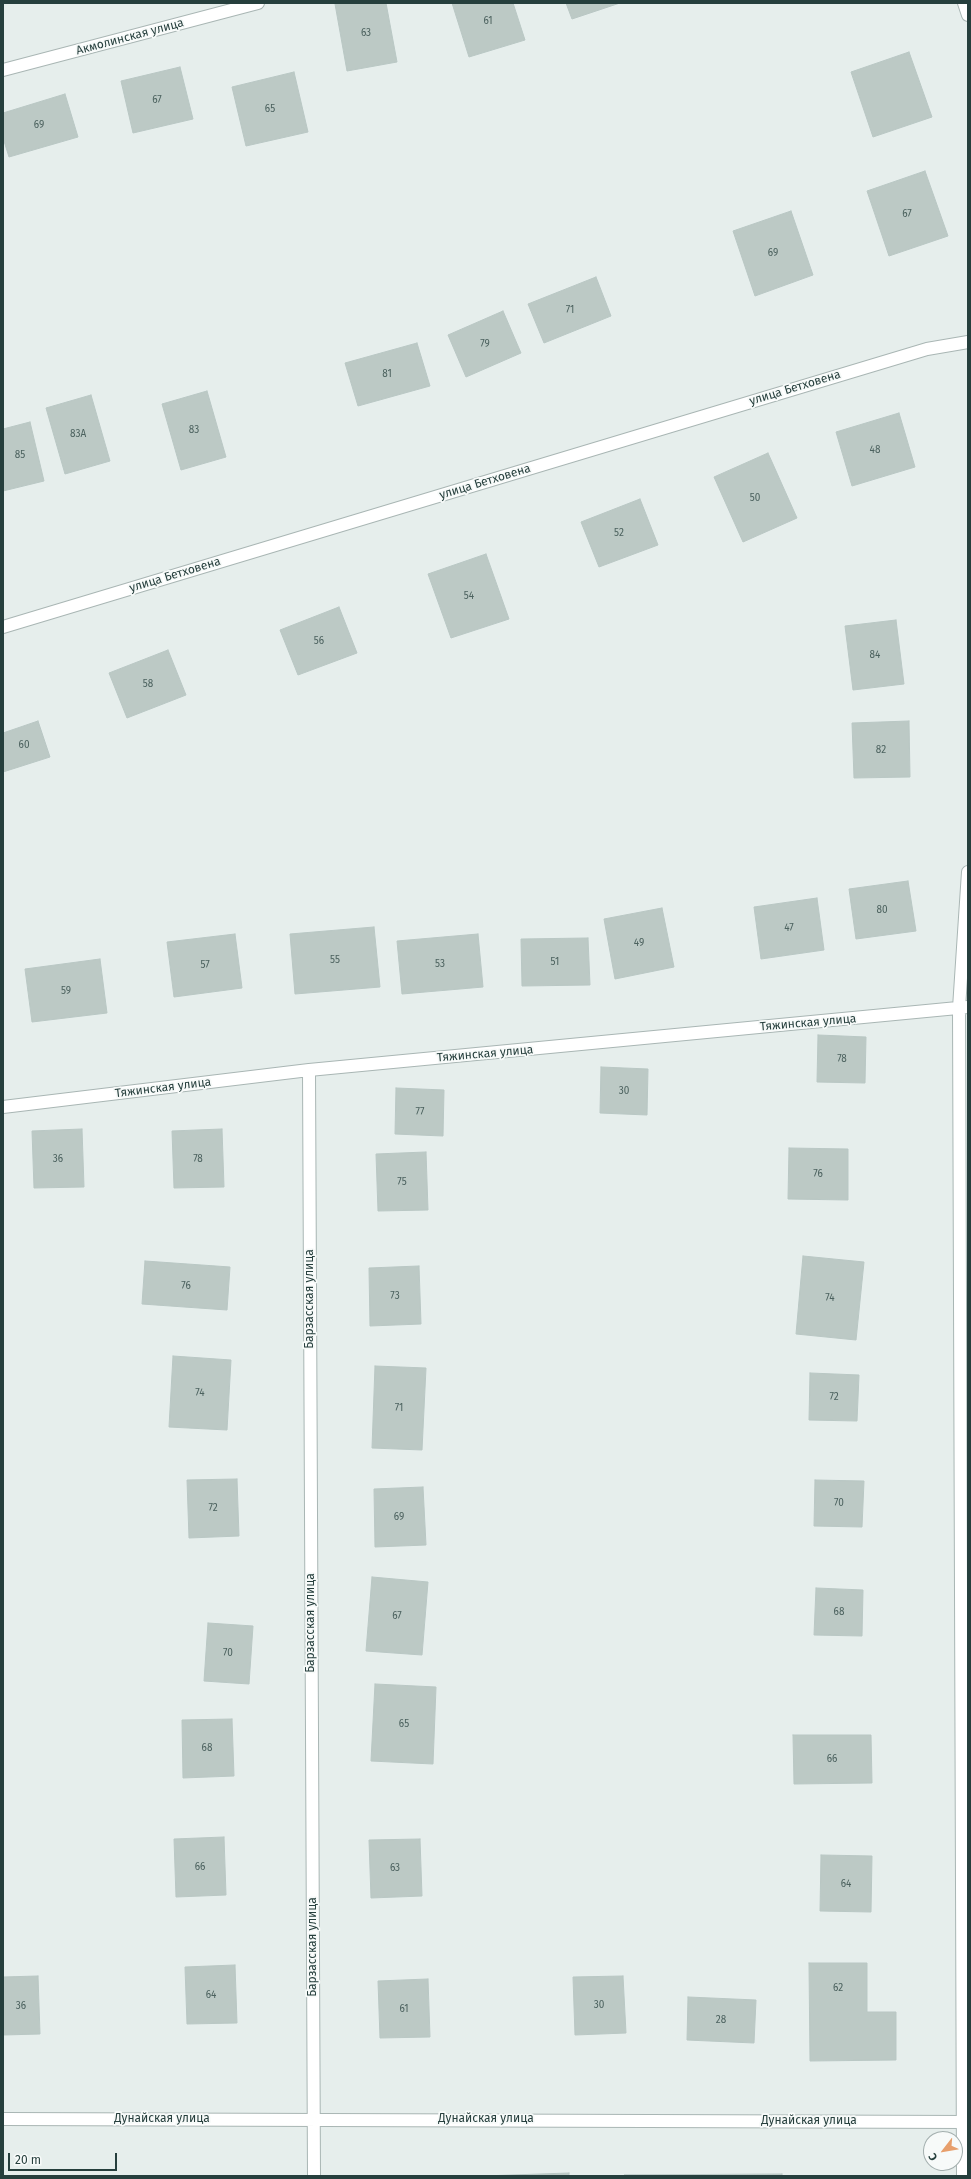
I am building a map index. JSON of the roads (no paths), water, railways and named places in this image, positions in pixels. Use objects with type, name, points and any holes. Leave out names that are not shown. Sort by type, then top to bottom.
[{"type":"street","name":"Акмолинская улица","points":[[3,70],[258,3]]},
{"type":"street","points":[[964,3],[968,15]]},
{"type":"street","name":"улица Бетховена","points":[[3,627],[927,349],[968,342]]},
{"type":"street","points":[[963,2176],[965,2122],[964,1008],[968,872]]},
{"type":"street","name":"Тяжинская улица","points":[[3,1107],[309,1070],[964,1008]]},
{"type":"street","name":"Барзасская улица","points":[[309,1070],[314,2176]]},
{"type":"street","name":"Дунайская улица","points":[[3,2119],[313,2118],[965,2122]]}]
